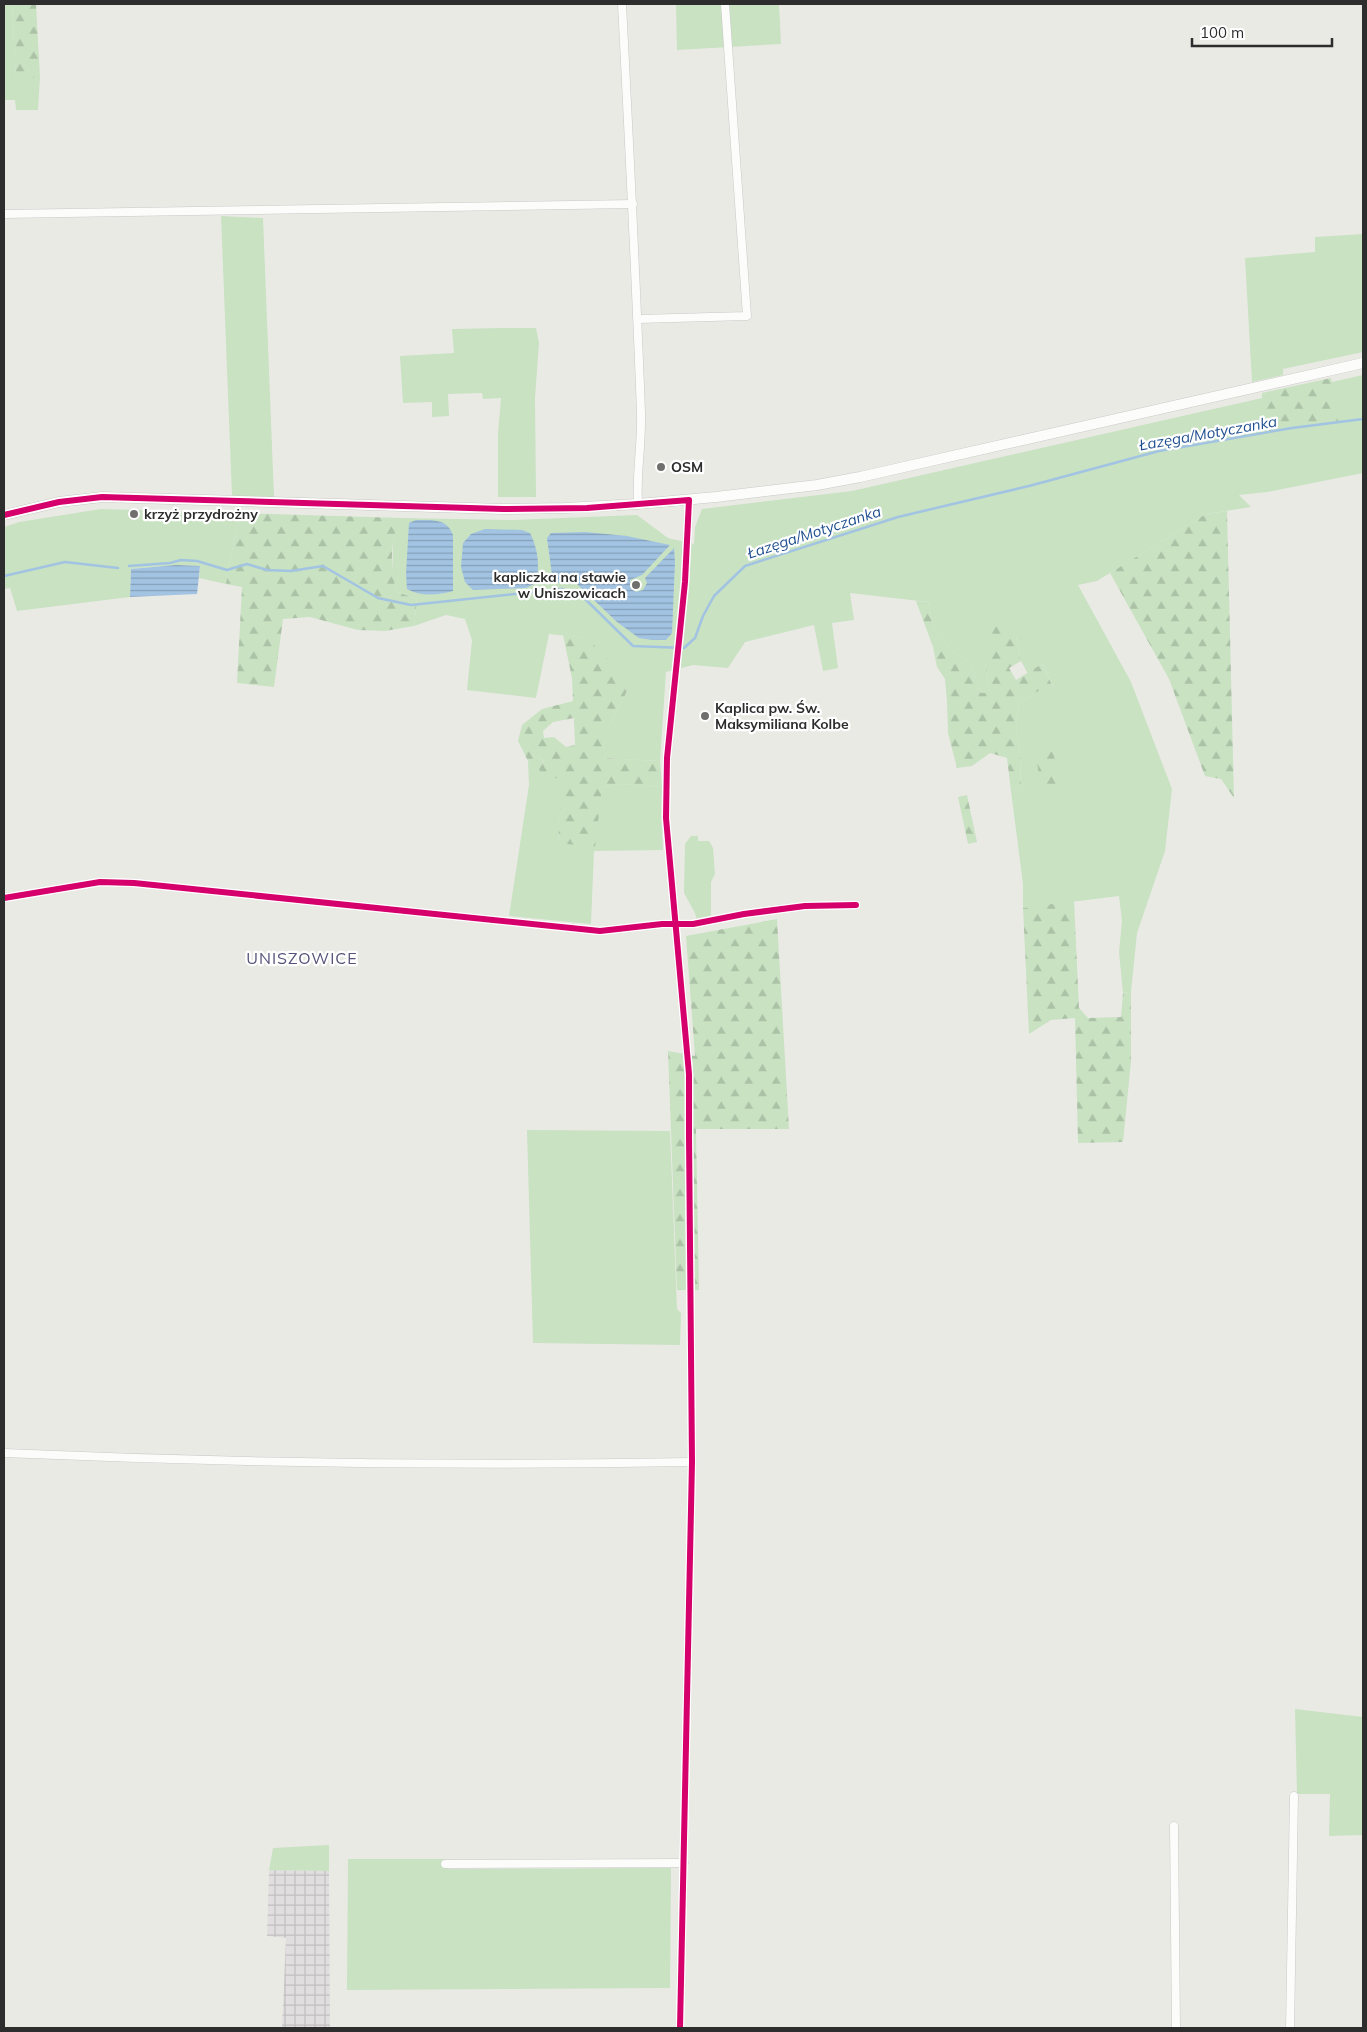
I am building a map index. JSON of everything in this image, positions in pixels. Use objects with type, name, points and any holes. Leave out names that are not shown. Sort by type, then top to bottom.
[{"type":"street","points":[[622,4],[638,319],[637,362],[641,415],[637,488],[638,504]]},
{"type":"street","points":[[638,319],[747,316],[725,4]]},
{"type":"street","points":[[4,214],[633,204]]},
{"type":"street","points":[[4,515],[59,502],[102,497],[503,509],[587,508],[689,500],[817,485],[860,477],[1363,363]]},
{"type":"street","points":[[680,2028],[692,1462],[688,1074],[666,818],[666,766],[688,552],[689,500]]},
{"type":"street","points":[[4,898],[100,882],[134,883],[600,931],[693,924],[744,914],[797,907],[856,905]]},
{"type":"street","points":[[4,1453],[130,1459],[588,1464],[692,1462]]},
{"type":"street","points":[[1290,2028],[1294,1796]]},
{"type":"street","points":[[1174,1826],[1176,2028]]},
{"type":"street","points":[[445,1864],[684,1863]]},
{"type":"shaded area","points":[[269,1870],[329,1871],[330,2028],[282,2028],[286,1938],[267,1936]]},
{"type":"green space","points":[[4,4],[12,4],[16,78],[40,77],[38,110],[16,110],[15,100],[4,100]]},
{"type":"green space","points":[[12,4],[36,4],[40,77],[16,79]]},
{"type":"green space","points":[[676,4],[779,4],[781,44],[677,50]]},
{"type":"green space","points":[[221,216],[263,218],[274,497],[232,496]]},
{"type":"green space","points":[[1363,234],[1363,352],[1283,369],[1283,375],[1252,382],[1245,258],[1315,252],[1315,237]]},
{"type":"green space","points":[[536,328],[539,343],[535,398],[536,497],[498,497],[498,433],[501,398],[483,399],[482,393],[448,394],[449,416],[432,417],[432,402],[403,403],[400,356],[454,353],[452,329]]},
{"type":"green space","points":[[1363,375],[1363,473],[1267,492],[1239,495],[1251,507],[1206,514],[1097,581],[1078,585],[1131,682],[1172,789],[1165,851],[1137,933],[1131,992],[1123,993],[1119,952],[1122,921],[1119,896],[1023,908],[1023,884],[1011,791],[1021,788],[1020,754],[1016,730],[1019,704],[1036,692],[1053,686],[1042,664],[1028,674],[1021,661],[1016,636],[988,633],[996,653],[985,665],[990,693],[981,693],[971,663],[952,651],[940,639],[933,624],[928,602],[850,593],[854,620],[832,623],[838,668],[823,671],[814,625],[745,642],[728,668],[693,665],[666,672],[660,761],[603,758],[603,749],[608,732],[627,691],[587,638],[549,634],[536,698],[467,690],[472,640],[465,619],[446,615],[414,626],[417,599],[397,592],[392,578],[395,527],[402,518],[512,520],[637,515],[668,538],[694,544],[695,527],[702,509],[852,491]]},
{"type":"green space","points":[[1331,378],[1338,422],[1261,433],[1262,393]]},
{"type":"green space","points":[[101,509],[239,513],[226,584],[199,578],[200,566],[176,565],[131,569],[130,597],[17,611],[10,588],[4,589],[4,527],[19,522]]},
{"type":"green space","points":[[1227,511],[1234,798],[1221,779],[1205,776],[1169,679],[1110,573],[1206,514]]},
{"type":"green space","points":[[239,513],[402,518],[393,544],[393,575],[397,592],[417,599],[414,626],[385,631],[358,630],[310,617],[283,619],[274,687],[237,683],[242,587],[226,584]]},
{"type":"green space","points":[[916,601],[928,602],[933,624],[940,639],[952,651],[971,663],[981,693],[990,693],[985,665],[995,653],[988,633],[997,620],[1002,632],[1016,636],[1021,661],[1009,668],[1016,680],[1042,664],[1053,687],[1036,692],[1019,704],[1016,730],[1020,754],[1021,788],[1011,791],[1007,758],[990,753],[972,766],[957,768],[948,733],[945,679],[937,667],[933,647]]},
{"type":"green space","points":[[563,635],[587,638],[617,668],[627,691],[608,732],[603,749],[603,758],[660,761],[662,787],[618,784],[602,788],[595,847],[558,843],[562,777],[546,780],[538,768],[544,762],[539,756],[528,761],[518,741],[522,725],[542,709],[573,701],[572,678]],"holes":[[[574,718],[575,745],[566,747],[554,737],[544,738],[543,731],[553,722]]]},
{"type":"green space","points":[[1036,752],[1054,752],[1057,790],[1041,794]]},
{"type":"green space","points":[[539,756],[544,763],[563,777],[558,842],[598,813],[602,788],[618,784],[662,787],[663,850],[594,851],[591,924],[509,916],[529,785],[528,761]]},
{"type":"green space","points":[[967,795],[977,842],[968,844],[958,797]]},
{"type":"green space","points":[[691,836],[698,836],[698,841],[709,841],[713,848],[715,874],[711,882],[711,919],[697,921],[695,913],[684,893],[685,844]]},
{"type":"green space","points":[[1074,901],[1079,1008],[1088,1018],[1121,1017],[1123,993],[1131,992],[1131,1061],[1123,1142],[1078,1143],[1075,1018],[1051,1020],[1029,1034],[1023,908]]},
{"type":"green space","points":[[777,919],[789,1129],[696,1129],[699,1290],[677,1290],[668,1051],[695,1056],[686,936]]},
{"type":"green space","points":[[527,1130],[670,1131],[677,1309],[681,1313],[680,1345],[533,1343]]},
{"type":"green space","points":[[1295,1709],[1363,1717],[1363,1835],[1329,1836],[1330,1794],[1297,1794]]},
{"type":"green space","points":[[329,1845],[329,1871],[269,1870],[273,1848]]},
{"type":"green space","points":[[348,1859],[446,1859],[447,1869],[671,1868],[670,1988],[347,1990]]},
{"type":"water","points":[[416,520],[438,521],[447,525],[450,529],[453,535],[453,591],[430,594],[412,592],[407,589],[409,523]]},
{"type":"water","points":[[485,529],[522,530],[530,533],[538,558],[536,583],[526,588],[473,590],[465,582],[461,567],[463,543],[471,534]]},
{"type":"water","points":[[585,532],[627,536],[670,545],[642,575],[630,580],[630,587],[636,592],[643,590],[647,583],[645,578],[674,548],[672,633],[666,640],[639,638],[617,622],[577,584],[553,582],[547,538],[551,533]]},
{"type":"water","points":[[176,565],[200,566],[197,594],[130,597],[131,569]]},
{"type":"waterway","name":"Łazęga/Motyczanka","points":[[129,566],[170,563],[181,560],[197,561],[227,570],[247,564],[267,570],[291,571],[323,566],[378,598],[411,605],[561,589],[579,593],[633,646],[684,648],[695,638],[703,616],[714,596],[745,566],[898,517],[1029,486],[1159,451],[1292,428],[1363,419]]},
{"type":"waterway","name":"Łazęga/Motyczanka","points":[[4,576],[65,562],[118,568]]},
{"type":"cycle path","points":[[4,515],[59,502],[102,497],[503,509],[587,508],[689,500],[685,582],[667,758],[666,818],[689,1074],[692,1462],[680,2028]]},
{"type":"cycle path","points":[[4,898],[100,882],[134,883],[600,931],[662,924],[693,924],[744,914],[805,906],[856,905]]},
{"type":"place","name":"OSM","points":[[661,467]]},
{"type":"place","name":"krzyż przydrożny","points":[[134,514]]},
{"type":"place","name":"kapliczka na stawie w Uniszowicach","points":[[636,585]]},
{"type":"place","name":"Kaplica pw. Św. Maksymiliana Kolbe","points":[[705,716]]},
{"type":"district","name":"UNISZOWICE","points":[[302,958]]}]
